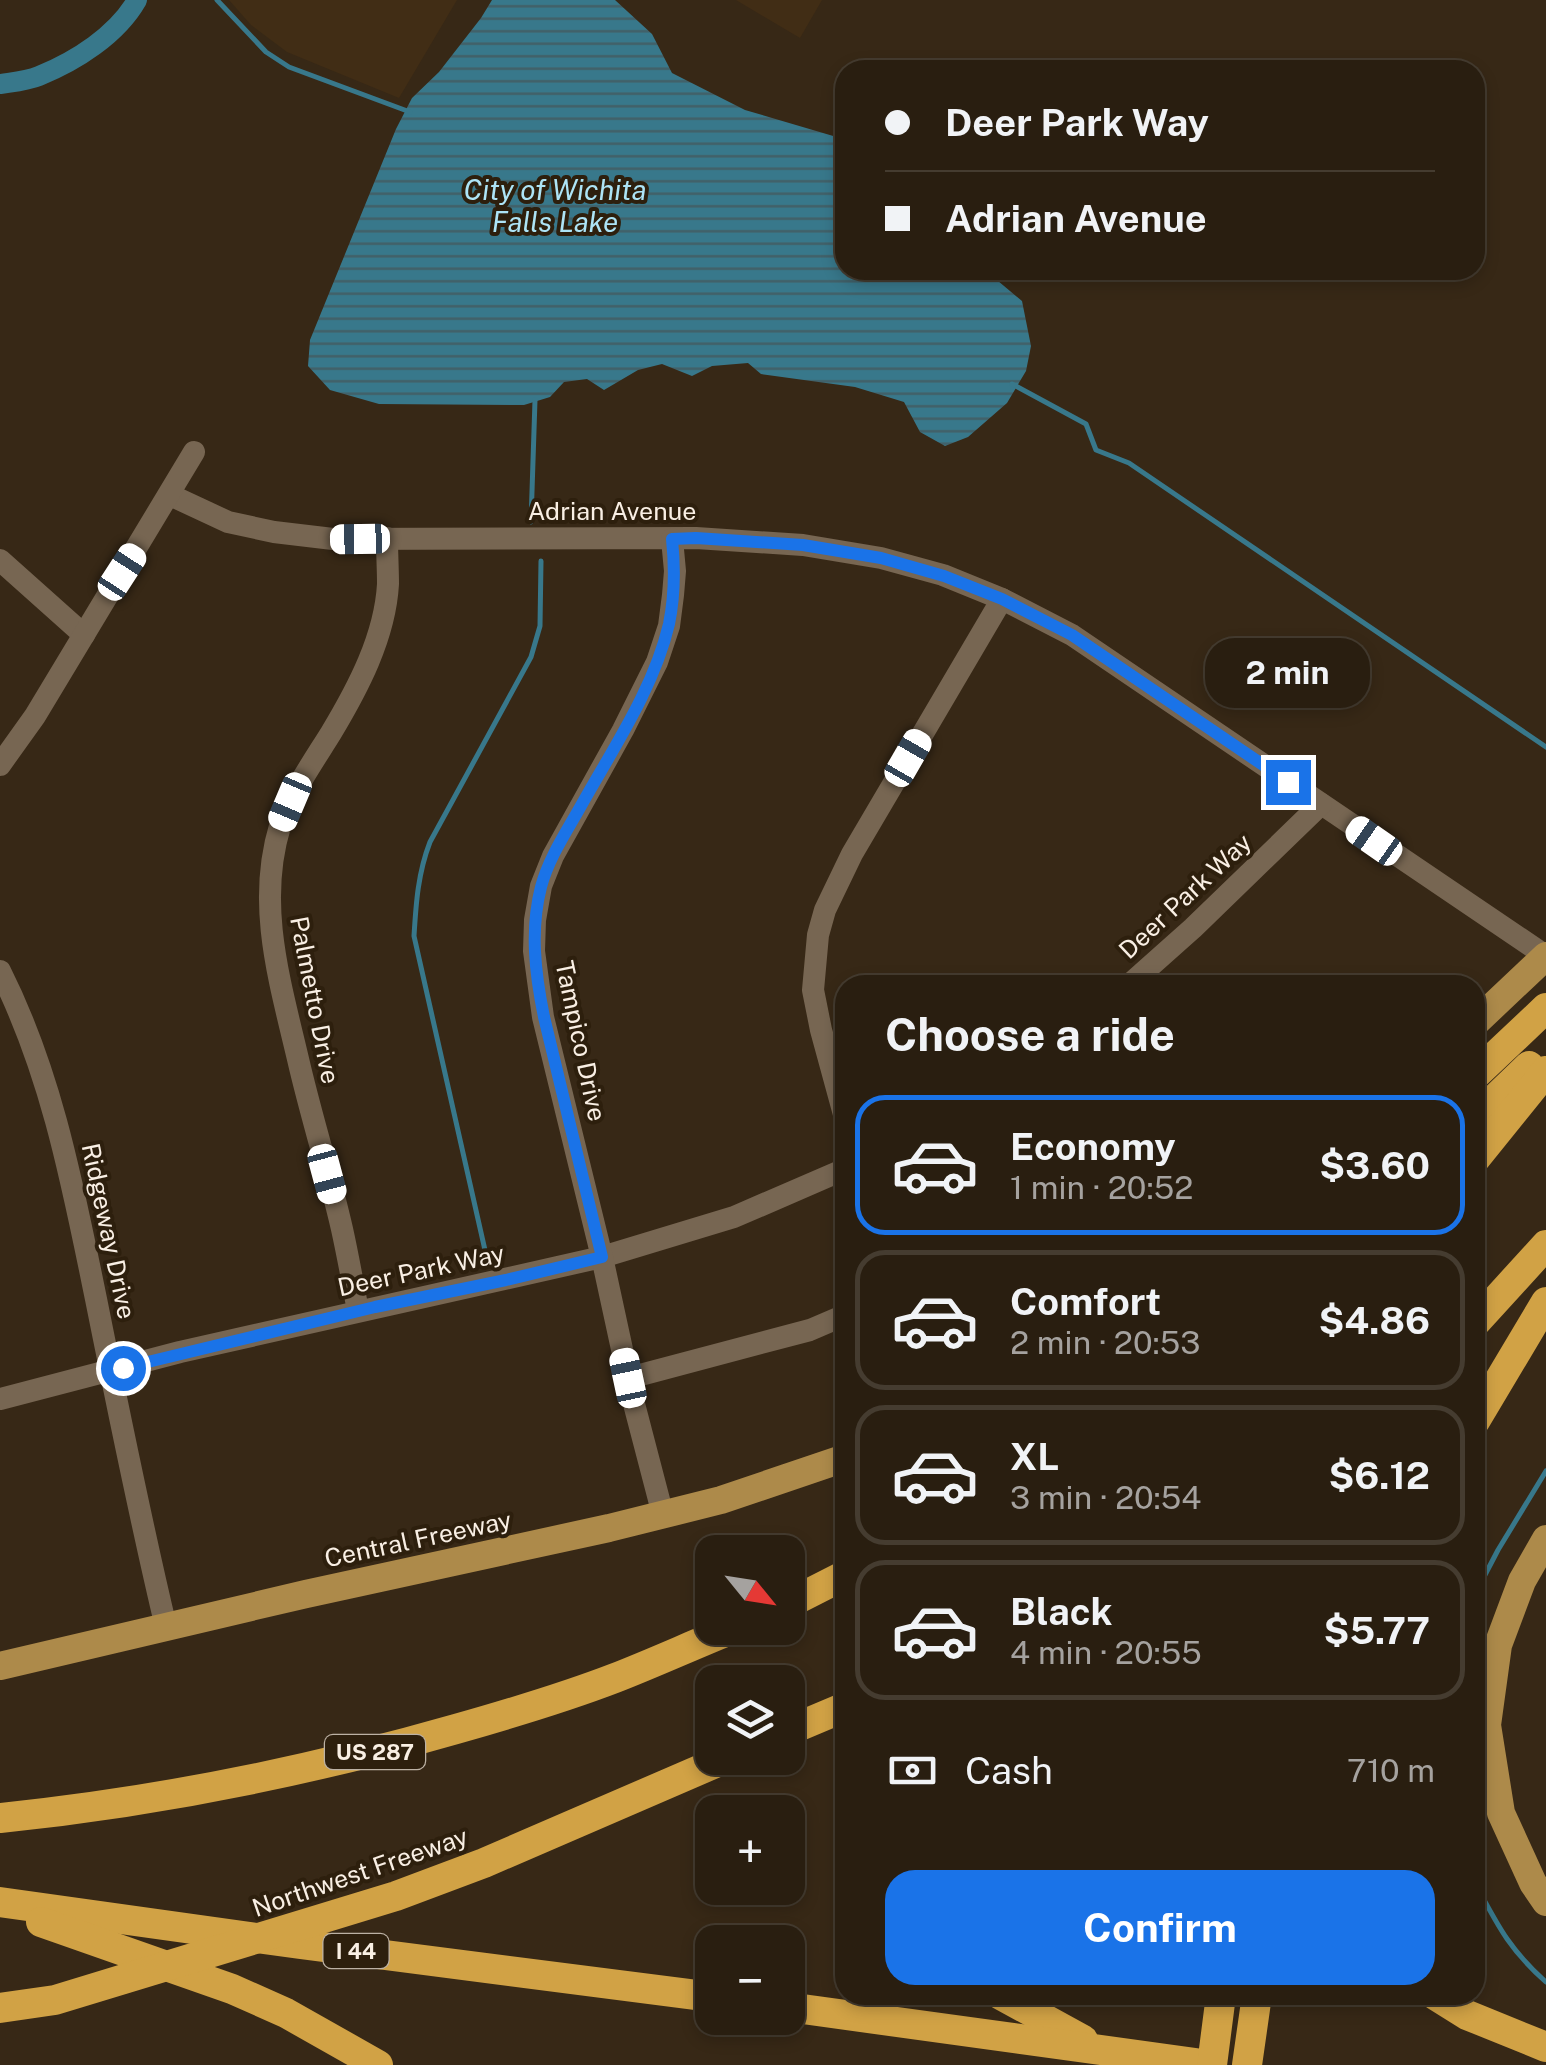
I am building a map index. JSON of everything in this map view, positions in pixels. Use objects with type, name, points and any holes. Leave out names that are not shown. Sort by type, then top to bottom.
[{"type":"highway","points":[[1485,1066],[1546,1008]]},
{"type":"highway","points":[[1485,1108],[1546,1050]]},
{"type":"highway","points":[[1485,1147],[1546,1071]]},
{"type":"highway","points":[[1485,1311],[1546,1245]]},
{"type":"highway","points":[[1485,1404],[1546,1302]]},
{"type":"highway","points":[[805,1595],[835,1580]]},
{"type":"highway","name":"US 287","points":[[0,1818],[118,1804],[240,1783],[378,1752],[502,1716],[614,1678],[695,1645]]},
{"type":"highway","points":[[805,1725],[835,1711]]},
{"type":"highway","name":"Northwest Freeway","points":[[0,2008],[55,2000],[396,1896],[484,1863],[695,1772]]},
{"type":"highway","points":[[0,1905],[232,1989],[286,2013],[378,2065]]},
{"type":"highway","name":"I 44","points":[[0,1905],[695,1994]]},
{"type":"highway","points":[[1019,2005],[1099,2048]]},
{"type":"highway","points":[[805,2009],[1211,2065],[1219,2005]]},
{"type":"highway","points":[[1247,2065],[1256,2005]]},
{"type":"highway","points":[[1450,2005],[1546,2048]]},
{"type":"main road","points":[[1485,1014],[1546,956]]},
{"type":"main road","name":"Central Freeway","points":[[0,1666],[662,1515],[722,1500],[835,1461]]},
{"type":"main road","points":[[1546,1539],[1522,1581],[1498,1646],[1488,1725],[1500,1813],[1546,1902]]},
{"type":"street","points":[[0,765],[35,716],[194,452]]},
{"type":"street","name":"Adrian Avenue","points":[[170,495],[228,522],[333,539],[696,538],[803,545],[881,558],[944,576],[1002,599],[1072,635],[1546,956]]},
{"type":"street","name":"Palmetto Drive","points":[[358,1311],[342,1230],[283,996],[269,901],[281,825],[349,702],[382,620],[388,586],[386,538]]},
{"type":"street","name":"Tampico Drive","points":[[662,1515],[544,1017],[535,965],[535,920],[552,856],[657,662],[674,596],[672,539]]},
{"type":"street","points":[[0,560],[84,636]]},
{"type":"street","points":[[835,1081],[814,990],[816,948],[825,910],[852,854],[1002,599]]},
{"type":"street","name":"Deer Park Way","points":[[1140,975],[1321,804]]},
{"type":"street","name":"Ridgeway Drive","points":[[0,971],[32,1042],[70,1176],[166,1627]]},
{"type":"street","name":"Deer Park Way","points":[[0,1399],[358,1311],[602,1257],[734,1218],[835,1174]]},
{"type":"street","points":[[628,1378],[810,1330],[835,1319]]},
{"type":"shaded area","points":[[229,0],[457,0],[399,98],[287,52],[251,25]]},
{"type":"shaded area","points":[[736,0],[822,0],[800,38]]},
{"type":"water","name":"City of Wichita Falls Lake","points":[[492,0],[615,0],[652,34],[672,73],[745,110],[835,137],[835,280],[997,280],[1022,301],[1031,346],[1026,371],[1007,403],[968,437],[945,446],[920,432],[904,402],[855,387],[761,374],[748,363],[712,366],[692,376],[662,364],[638,370],[604,390],[587,379],[564,382],[550,397],[524,405],[379,404],[330,390],[308,366],[310,340],[412,98],[439,72]]},
{"type":"waterway","points":[[0,84],[34,78],[81,55],[118,25],[137,0]]},
{"type":"waterway","points":[[217,0],[266,52],[289,67],[410,112]]},
{"type":"waterway","points":[[1012,384],[1086,424],[1096,450],[1129,463],[1546,747]]},
{"type":"waterway","points":[[531,522],[535,400]]},
{"type":"waterway","points":[[487,1259],[414,936],[420,877],[430,842],[531,657],[540,626],[541,561]]},
{"type":"waterway","points":[[1485,1575],[1546,1471]]},
{"type":"waterway","points":[[1485,1901],[1505,1936],[1546,1982]]},
{"type":"route","points":[[123,1368],[602,1257],[536,979],[535,920],[552,856],[657,662],[674,596],[672,539],[803,545],[881,558],[944,576],[1002,599],[1072,635],[1288,782]]}]
